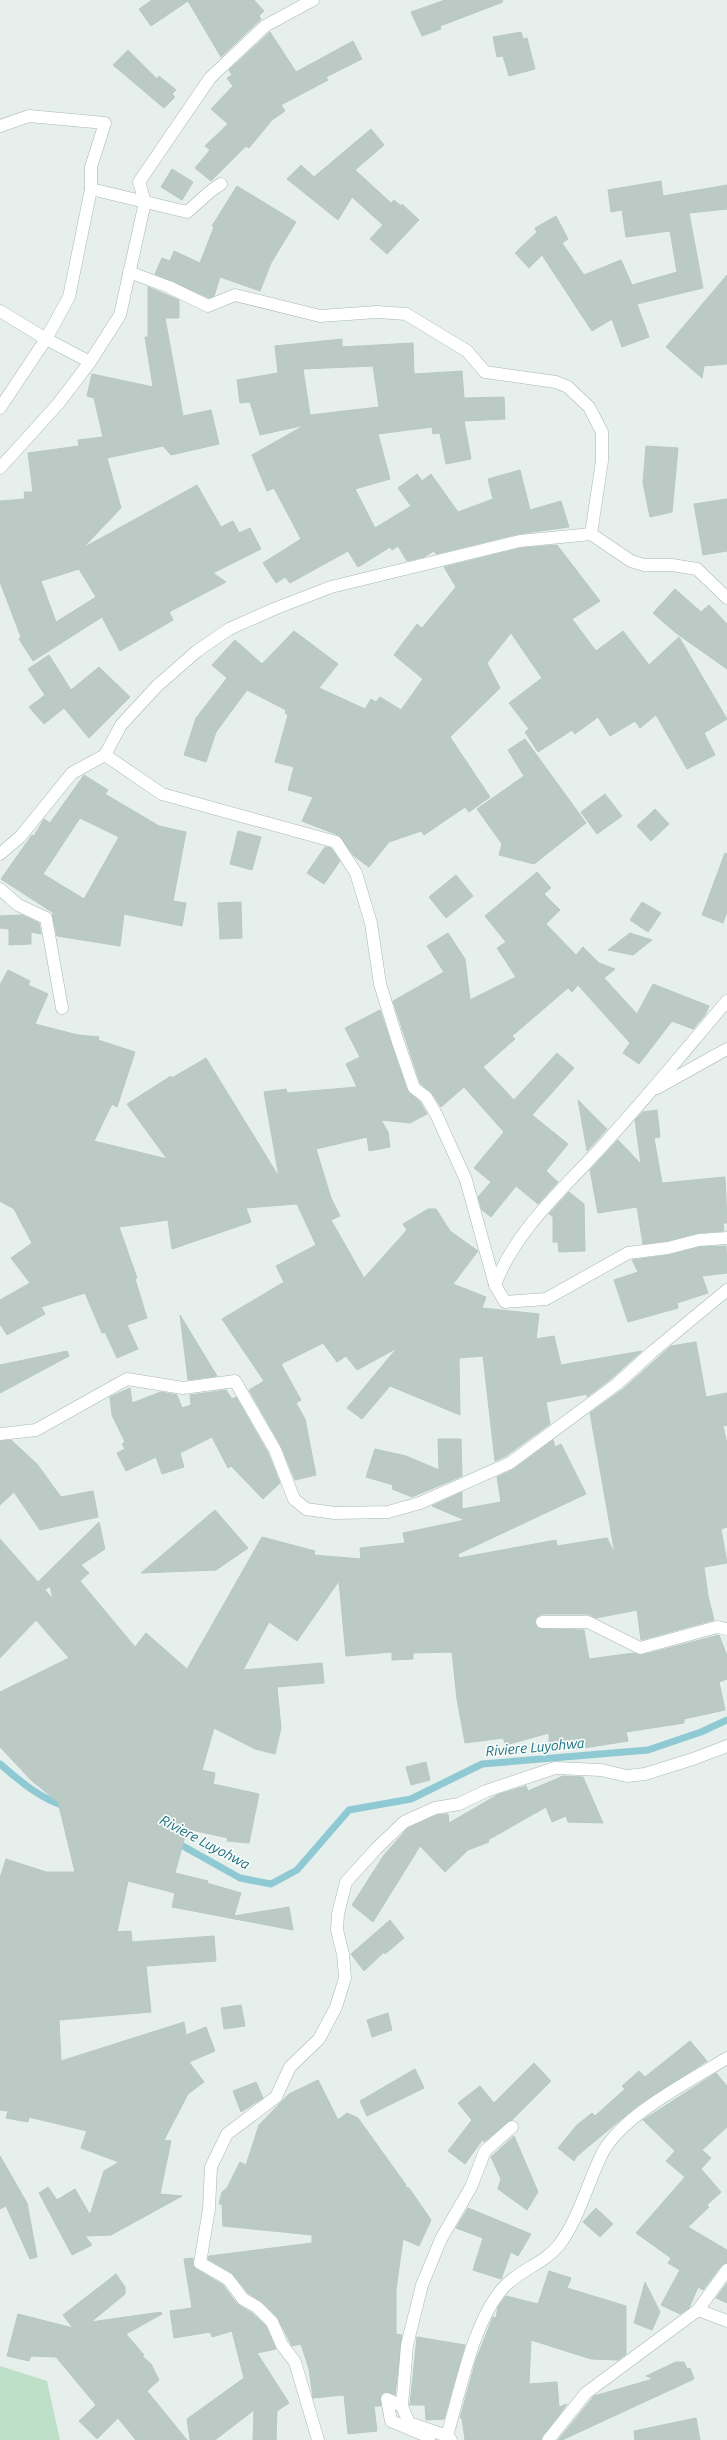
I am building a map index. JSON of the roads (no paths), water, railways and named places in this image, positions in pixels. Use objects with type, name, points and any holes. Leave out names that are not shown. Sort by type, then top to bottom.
[{"type":"street","points":[[0,468],[58,404],[90,362],[120,315],[145,202],[139,182],[210,78],[265,26],[313,0]]},
{"type":"street","points":[[0,126],[29,116],[105,123],[91,167],[91,190],[69,297],[46,339],[0,408]]},
{"type":"street","points":[[91,190],[187,212],[212,190],[222,184]]},
{"type":"street","points":[[129,272],[169,287],[208,306],[235,295],[320,316],[378,312],[406,314],[466,351],[485,372],[556,382],[568,387],[589,407],[602,432],[602,461],[591,534]]},
{"type":"street","points":[[0,311],[46,339],[90,362]]},
{"type":"street","points":[[0,854],[20,837],[72,773],[106,755],[121,725],[156,686],[197,651],[230,629],[331,587],[520,541],[591,534],[631,561],[644,565],[672,565],[697,569],[727,598]]},
{"type":"street","points":[[106,755],[162,794],[336,842],[356,873],[370,923],[380,984],[414,1088],[426,1097],[436,1114],[466,1180],[494,1285],[506,1302],[546,1299],[628,1253],[668,1248],[700,1240],[727,1238]]},
{"type":"street","points":[[0,889],[18,905],[46,918],[62,1008]]},
{"type":"street","points":[[494,1285],[504,1261],[518,1239],[649,1092],[727,1001]]},
{"type":"street","points":[[649,1092],[727,1049]]},
{"type":"street","points":[[0,1434],[36,1430],[127,1378],[183,1388],[235,1381],[275,1450],[294,1499],[306,1509],[335,1513],[388,1512],[420,1503],[510,1463],[617,1384],[652,1352],[727,1290]]},
{"type":"street","points":[[542,1622],[588,1622],[640,1648],[717,1627],[727,1629]]},
{"type":"street","points":[[318,2440],[295,2362],[282,2345],[272,2322],[257,2307],[243,2299],[228,2279],[200,2263],[209,2209],[211,2167],[226,2134],[276,2096],[290,2067],[319,2039],[336,2007],[345,1978],[343,1954],[337,1930],[338,1914],[346,1882],[376,1849],[404,1822],[435,1808],[459,1804],[486,1791],[555,1768],[602,1770],[627,1776],[645,1774],[686,1762],[727,1746]]},
{"type":"street","points":[[512,2127],[485,2152],[471,2187],[440,2239],[422,2285],[407,2345],[402,2406],[409,2423],[449,2438],[480,2324],[504,2287],[547,2258],[560,2244],[603,2152],[622,2128],[646,2109],[727,2058]]},
{"type":"street","points":[[548,2440],[586,2393],[698,2310],[727,2270]]},
{"type":"street","points":[[698,2310],[727,2321]]},
{"type":"street","points":[[402,2406],[387,2399],[391,2421],[429,2437],[429,2440]]},
{"type":"waterway","name":"Riviere Luyohwa","points":[[174,1841],[240,1878],[271,1884],[297,1870],[349,1810],[411,1799],[482,1764],[648,1750],[701,1732],[727,1720]]},
{"type":"waterway","name":"Riviere Luyohwa","points":[[0,1764],[40,1795],[68,1807]]}]
